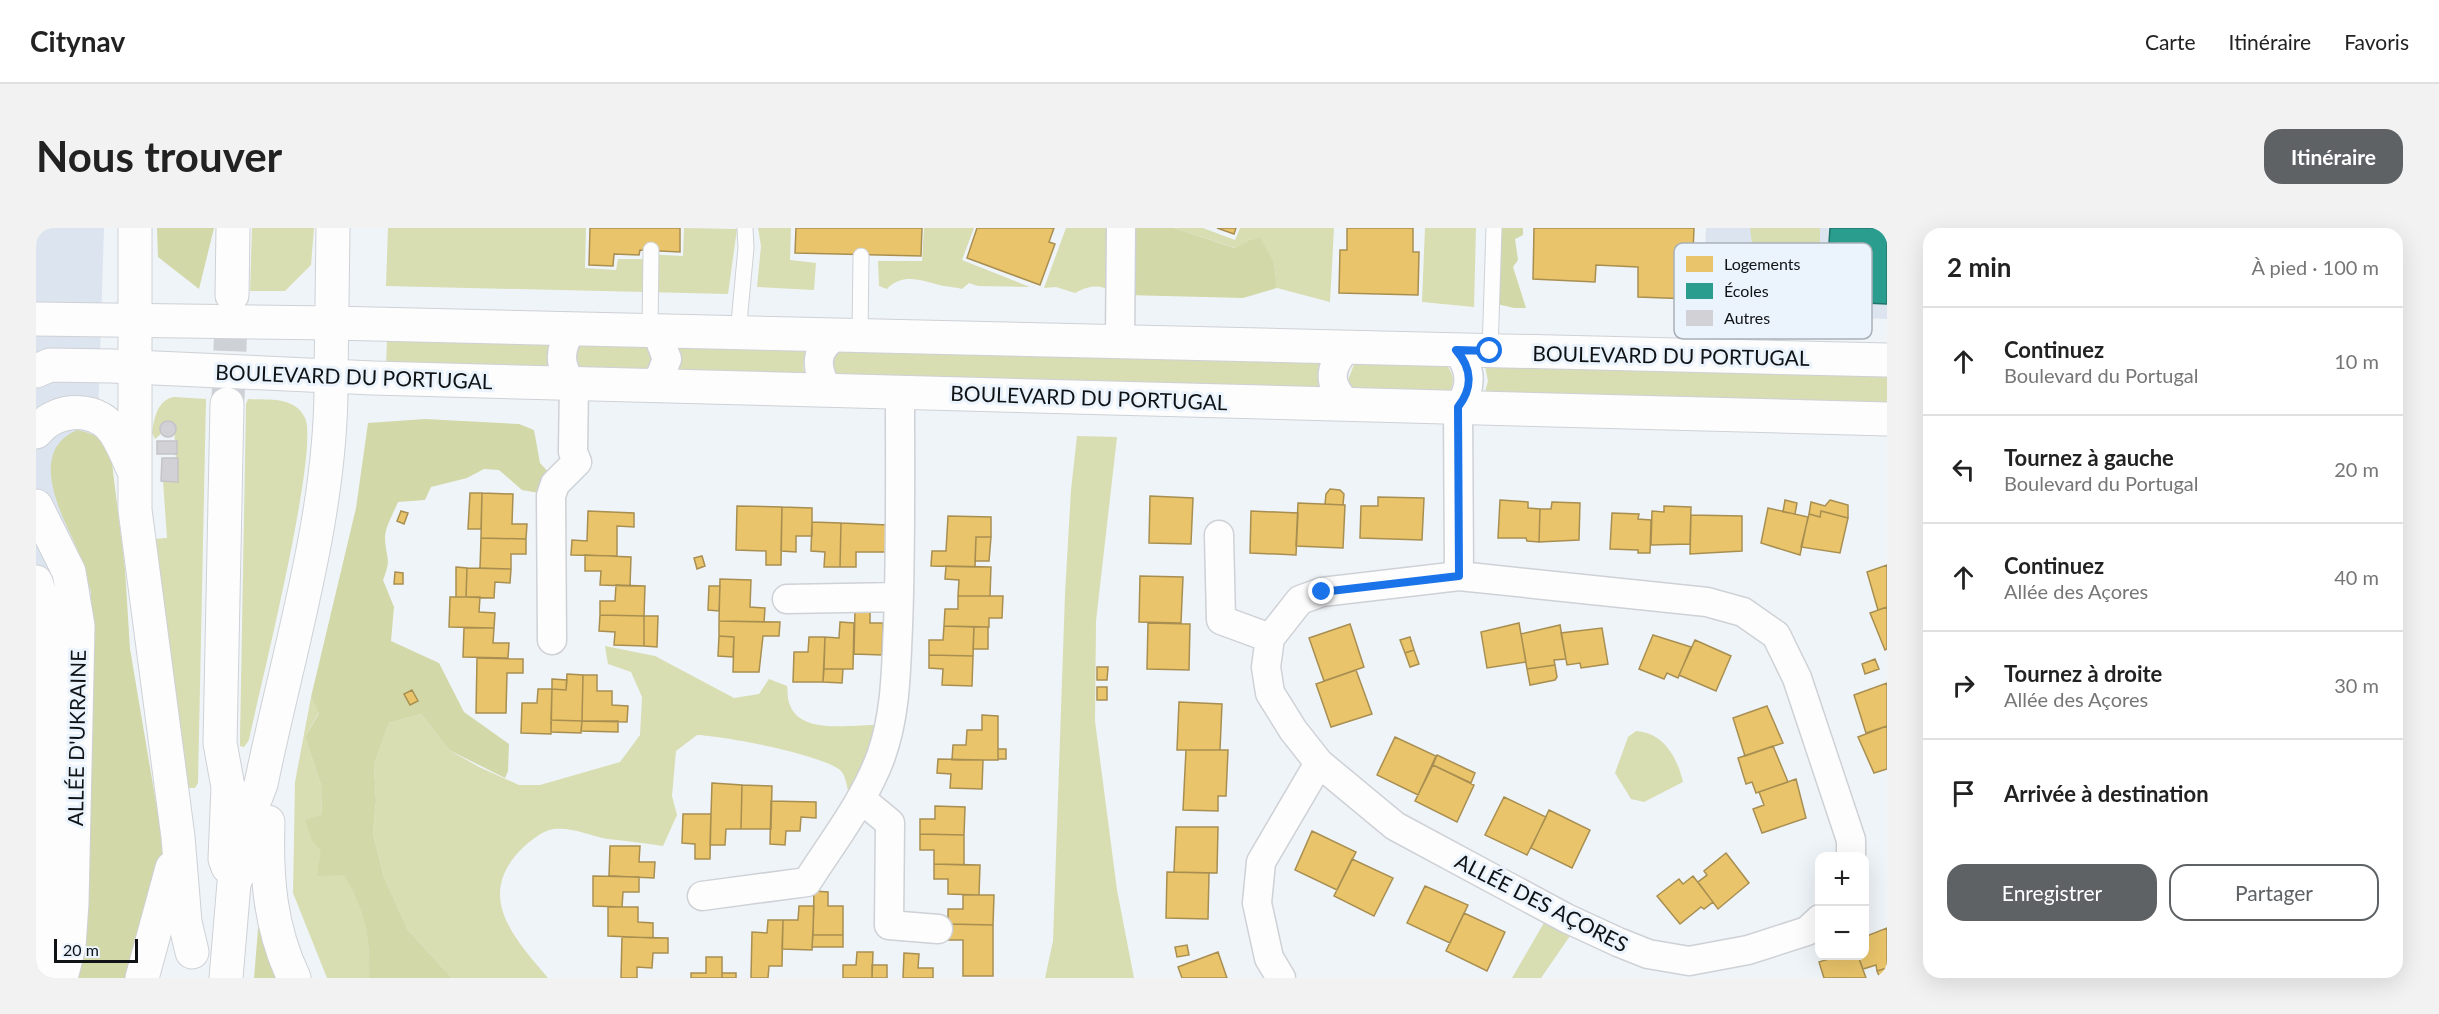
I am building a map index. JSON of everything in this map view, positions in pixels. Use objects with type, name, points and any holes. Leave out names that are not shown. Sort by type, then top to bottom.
[{"type":"main road","points":[[135,228],[133,469],[135,510],[178,837],[190,965]]},
{"type":"main road","points":[[232,295],[233,228]]},
{"type":"main road","points":[[226,978],[234,883],[245,858],[252,807],[261,784],[312,552],[332,427],[333,228]]},
{"type":"main road","points":[[36,319],[134,319]]},
{"type":"main road","name":"BOULEVARD DU PORTUGAL","points":[[134,319],[1887,360]]},
{"type":"main road","points":[[36,370],[50,365],[135,367]]},
{"type":"main road","name":"BOULEVARD DU PORTUGAL","points":[[135,367],[331,377],[1887,419]]},
{"type":"main road","points":[[228,404],[220,743],[228,787],[225,858],[234,883]]},
{"type":"main road","points":[[36,432],[52,419],[66,413],[82,412],[97,417],[107,423],[118,436],[133,469]]},
{"type":"main road","name":"ALLÉE D'UKRAINE","points":[[36,506],[69,572],[78,626],[72,903],[69,946],[61,978]]},
{"type":"main road","name":"ALLÉE D'UKRAINE","points":[[36,582],[48,623],[42,904],[40,948],[36,962]]},
{"type":"main road","points":[[190,965],[200,922],[209,787],[220,743]]},
{"type":"main road","points":[[261,784],[268,807],[266,858],[271,910],[278,937],[294,978]]},
{"type":"main road","points":[[142,978],[167,892],[178,837]]},
{"type":"street","points":[[1120,342],[1121,228]]},
{"type":"street","points":[[552,640],[551,496],[555,484],[577,462],[573,452],[574,384],[566,376],[561,357],[562,346],[573,329]]},
{"type":"street","points":[[649,386],[660,377],[667,358],[659,338],[650,331]]},
{"type":"street","points":[[829,391],[818,371],[817,360],[827,341],[849,336]]},
{"type":"street","points":[[1348,347],[1338,357],[1333,375],[1337,394],[1348,404]]},
{"type":"street","points":[[1456,350],[1463,358],[1470,379],[1466,397],[1458,407],[1459,576]]},
{"type":"street","points":[[702,896],[807,882],[861,799],[888,733],[895,694],[899,597],[900,393]]},
{"type":"street","points":[[1219,535],[1221,620],[1270,638],[1300,600],[1322,592],[1459,576],[1707,602],[1743,612],[1776,634],[1797,678],[1851,840],[1851,852]]},
{"type":"street","points":[[788,599],[899,597]]},
{"type":"street","name":"ALLÉE DES AÇORES","points":[[1270,638],[1266,666],[1270,693],[1293,730],[1320,764],[1395,826],[1566,918],[1648,954],[1689,961],[1748,950],[1807,931],[1815,924]]},
{"type":"street","points":[[1281,978],[1269,958],[1257,903],[1261,862],[1320,764]]},
{"type":"street","points":[[861,799],[890,823],[889,925],[938,929]]},
{"type":"lane","points":[[738,333],[746,248],[745,228]]},
{"type":"lane","points":[[1490,351],[1494,228]]},
{"type":"lane","points":[[650,331],[651,250]]},
{"type":"lane","points":[[849,336],[861,256]]},
{"type":"shaded area","points":[[36,228],[104,228],[91,643],[76,978],[36,978]]},
{"type":"shaded area","points":[[1706,228],[1887,228],[1887,319],[1872,318],[1872,243],[1705,243]]},
{"type":"green space","points":[[157,228],[214,228],[199,289],[158,257]]},
{"type":"green space","points":[[252,228],[314,228],[311,265],[285,291],[250,291]]},
{"type":"green space","points":[[388,228],[586,228],[585,268],[616,270],[618,259],[643,259],[644,254],[683,256],[684,228],[737,229],[728,294],[386,286]]},
{"type":"green space","points":[[758,228],[791,228],[790,260],[816,263],[814,290],[757,287],[761,246]]},
{"type":"green space","points":[[924,228],[974,228],[962,260],[1030,287],[978,286],[969,283],[962,289],[913,279],[900,281],[887,289],[879,286],[878,261],[922,261]]},
{"type":"green space","points":[[1066,228],[1115,228],[1113,292],[1099,287],[1085,288],[1075,293],[1056,287],[1044,288]]},
{"type":"green space","points":[[1126,228],[1174,228],[1235,248],[1260,238],[1274,263],[1277,288],[1243,298],[1126,295]]},
{"type":"green space","points":[[1174,228],[1203,228],[1235,240],[1240,228],[1334,228],[1330,302],[1277,288],[1274,263],[1248,241],[1236,248]]},
{"type":"green space","points":[[1425,228],[1476,228],[1474,307],[1422,302]]},
{"type":"green space","points":[[1499,228],[1523,228],[1523,235],[1515,239],[1518,260],[1513,267],[1526,308],[1497,304]]},
{"type":"green space","points":[[1750,228],[1820,228],[1820,243],[1752,243]]},
{"type":"green space","points":[[550,339],[554,367],[386,366],[387,341]]},
{"type":"green space","points":[[585,339],[655,346],[652,374],[585,376],[573,366],[576,346]]},
{"type":"green space","points":[[672,340],[809,343],[803,367],[808,382],[677,370]]},
{"type":"green space","points":[[843,345],[1322,355],[1318,375],[1323,394],[842,378],[833,370],[832,362],[835,353]]},
{"type":"green space","points":[[1443,360],[1453,381],[1447,396],[1351,389],[1348,380],[1355,362]]},
{"type":"green space","points":[[1485,366],[1887,369],[1887,410],[1483,399],[1488,381]]},
{"type":"green space","points":[[174,397],[206,399],[198,783],[195,788],[186,785],[154,539],[167,538],[163,481],[177,482],[174,423],[164,422],[160,428],[161,434],[155,439],[152,433],[155,416],[160,406]]},
{"type":"green space","points":[[248,399],[280,401],[295,406],[305,418],[307,439],[297,521],[249,740],[244,747],[240,746],[240,738],[246,404]]},
{"type":"green space","points":[[425,419],[519,424],[534,430],[540,463],[551,475],[539,493],[522,490],[499,470],[484,469],[467,478],[431,487],[425,500],[398,502],[388,524],[385,538],[388,562],[383,580],[394,607],[391,641],[439,663],[464,712],[509,744],[508,771],[505,778],[449,750],[421,714],[389,723],[374,765],[376,800],[373,833],[384,877],[408,930],[452,978],[369,978],[369,950],[365,924],[351,888],[344,875],[317,876],[321,851],[312,840],[305,820],[322,814],[321,785],[305,737],[319,713],[311,697],[356,508],[368,423]]},
{"type":"green space","points":[[77,430],[98,438],[105,444],[111,455],[125,569],[130,649],[163,844],[163,866],[128,978],[76,978],[91,592],[79,554],[57,502],[51,473],[56,448],[64,438]]},
{"type":"green space","points":[[1077,436],[1117,437],[1096,621],[1095,721],[1117,890],[1134,978],[1045,978],[1053,941],[1065,594],[1071,490]]},
{"type":"green space","points":[[605,646],[655,656],[734,698],[759,694],[769,679],[787,686],[789,703],[795,714],[814,724],[874,725],[870,767],[849,795],[842,772],[829,764],[771,747],[697,735],[676,751],[672,796],[677,815],[663,846],[608,839],[571,830],[549,830],[527,844],[516,855],[505,872],[500,889],[501,905],[506,920],[514,935],[548,978],[452,978],[408,930],[384,877],[373,833],[376,800],[374,765],[389,723],[421,714],[449,750],[519,785],[540,785],[620,762],[640,735],[642,697],[631,672],[608,664]]},
{"type":"green space","points":[[311,697],[319,712],[305,737],[321,785],[322,814],[306,820],[318,845],[345,876],[363,912],[368,938],[369,978],[327,978],[293,893],[295,782]]},
{"type":"green space","points":[[1636,731],[1662,741],[1673,755],[1683,782],[1644,802],[1631,799],[1615,773],[1628,737]]},
{"type":"green space","points":[[259,917],[283,978],[254,978]]},
{"type":"green space","points":[[1545,921],[1572,933],[1541,978],[1512,978]]},
{"type":"building: Logements","points":[[590,228],[680,228],[680,252],[640,250],[639,255],[614,254],[613,266],[589,265]]},
{"type":"building: Logements","points":[[796,228],[922,228],[921,256],[795,253]]},
{"type":"building: Logements","points":[[977,228],[1054,228],[1049,242],[1055,244],[1040,285],[967,258]]},
{"type":"building: Logements","points":[[1217,228],[1236,228],[1234,234]]},
{"type":"building: Logements","points":[[1347,228],[1413,228],[1413,252],[1419,252],[1418,295],[1339,293],[1340,250],[1347,250]]},
{"type":"building: Logements","points":[[1534,228],[1694,228],[1693,243],[1674,243],[1674,298],[1638,297],[1638,267],[1596,265],[1595,282],[1533,279]]},
{"type":"building: Logements","points":[[1330,489],[1340,490],[1344,494],[1343,505],[1325,504],[1326,494]]},
{"type":"building: Logements","points":[[470,493],[482,493],[481,529],[468,529]]},
{"type":"building: Logements","points":[[482,493],[513,494],[512,524],[527,524],[526,539],[481,538]]},
{"type":"building: Logements","points":[[1150,496],[1193,498],[1191,544],[1149,543]]},
{"type":"building: Logements","points":[[1378,497],[1424,498],[1422,540],[1360,538],[1361,506],[1378,506]]},
{"type":"building: Logements","points":[[1500,500],[1528,502],[1528,508],[1540,509],[1539,542],[1527,541],[1526,538],[1498,538]]},
{"type":"building: Logements","points":[[1785,500],[1797,503],[1795,514],[1783,512]]},
{"type":"building: Logements","points":[[1830,500],[1848,505],[1848,518],[1821,511],[1820,517],[1809,514],[1811,502],[1825,506]]},
{"type":"building: Logements","points":[[1552,502],[1580,503],[1579,540],[1539,542],[1540,509],[1551,509]]},
{"type":"building: Logements","points":[[1298,503],[1345,505],[1343,548],[1296,546]]},
{"type":"building: Logements","points":[[737,506],[782,507],[781,565],[766,565],[766,551],[736,550]]},
{"type":"building: Logements","points":[[1664,506],[1691,507],[1690,544],[1651,545],[1652,511],[1664,512]]},
{"type":"building: Logements","points":[[782,507],[812,508],[812,536],[796,536],[796,552],[781,551]]},
{"type":"building: Logements","points":[[1768,508],[1808,517],[1800,555],[1761,543]]},
{"type":"building: Logements","points":[[401,511],[408,513],[404,524],[397,521]]},
{"type":"building: Logements","points":[[588,511],[634,513],[634,527],[617,526],[617,556],[571,555],[572,540],[587,541]]},
{"type":"building: Logements","points":[[1251,511],[1298,513],[1296,555],[1250,553]]},
{"type":"building: Logements","points":[[1821,511],[1848,518],[1840,553],[1801,547],[1809,514],[1820,517]]},
{"type":"building: Logements","points":[[1612,513],[1639,514],[1638,519],[1651,520],[1650,553],[1610,549]]},
{"type":"building: Logements","points":[[1691,515],[1742,516],[1742,551],[1690,554]]},
{"type":"building: Logements","points":[[948,516],[991,517],[991,537],[976,537],[975,567],[931,566],[932,551],[946,551]]},
{"type":"building: Logements","points":[[812,522],[841,523],[840,567],[824,567],[825,552],[811,551]]},
{"type":"building: Logements","points":[[841,523],[887,525],[886,552],[856,552],[856,567],[840,567]]},
{"type":"building: Logements","points":[[976,537],[991,537],[989,561],[975,561]]},
{"type":"building: Logements","points":[[481,538],[526,539],[526,554],[511,554],[511,569],[480,568]]},
{"type":"building: Logements","points":[[585,555],[631,557],[630,586],[600,585],[601,571],[585,571]]},
{"type":"building: Logements","points":[[702,556],[705,566],[697,569],[694,558]]},
{"type":"building: Logements","points":[[1887,565],[1887,607],[1878,610],[1867,572]]},
{"type":"building: Logements","points":[[946,566],[991,567],[990,596],[958,596],[959,580],[945,579]]},
{"type":"building: Logements","points":[[456,567],[467,568],[466,597],[456,597]]},
{"type":"building: Logements","points":[[467,568],[511,569],[510,583],[495,582],[494,598],[466,597]]},
{"type":"building: Logements","points":[[395,572],[403,573],[403,584],[394,584]]},
{"type":"building: Logements","points":[[1140,576],[1183,577],[1181,623],[1139,622]]},
{"type":"building: Logements","points":[[720,579],[751,580],[750,607],[765,608],[764,622],[719,621]]},
{"type":"building: Logements","points":[[616,585],[645,586],[644,616],[600,615],[600,601],[615,601]]},
{"type":"building: Logements","points":[[709,586],[720,586],[719,611],[708,610]]},
{"type":"building: Logements","points":[[958,596],[1003,596],[1002,618],[989,618],[989,627],[944,626],[945,609],[958,609]]},
{"type":"building: Logements","points":[[450,597],[480,597],[479,612],[495,613],[494,628],[449,627]]},
{"type":"building: Logements","points":[[1887,607],[1887,649],[1885,650],[1870,613]]},
{"type":"building: Logements","points":[[855,609],[870,609],[870,623],[883,623],[882,655],[854,654]]},
{"type":"building: Logements","points":[[600,615],[644,616],[644,646],[614,645],[615,632],[599,631]]},
{"type":"building: Logements","points":[[644,616],[658,616],[657,647],[644,646]]},
{"type":"building: Logements","points":[[719,621],[780,622],[779,636],[763,636],[759,672],[733,672],[734,637],[719,636]]},
{"type":"building: Logements","points":[[840,622],[854,623],[853,669],[824,669],[825,637],[839,638]]},
{"type":"building: Logements","points":[[1148,623],[1190,624],[1189,670],[1147,669]]},
{"type":"building: Logements","points":[[1519,623],[1526,662],[1487,668],[1481,632]]},
{"type":"building: Logements","points":[[1350,624],[1364,667],[1324,681],[1309,638]]},
{"type":"building: Logements","points":[[1560,625],[1566,659],[1554,660],[1555,665],[1527,669],[1521,634]]},
{"type":"building: Logements","points":[[944,626],[974,627],[973,656],[929,655],[929,640],[943,640]]},
{"type":"building: Logements","points":[[974,627],[988,627],[988,649],[973,649]]},
{"type":"building: Logements","points":[[464,628],[494,628],[493,643],[509,643],[508,658],[463,657]]},
{"type":"building: Logements","points":[[1602,628],[1608,664],[1581,668],[1580,663],[1567,665],[1561,633]]},
{"type":"building: Logements","points":[[1653,635],[1691,647],[1678,678],[1667,673],[1664,679],[1639,669]]},
{"type":"building: Logements","points":[[719,636],[734,637],[733,657],[718,656]]},
{"type":"building: Logements","points":[[809,637],[825,637],[823,682],[793,682],[794,652],[808,652]]},
{"type":"building: Logements","points":[[1410,637],[1414,650],[1405,653],[1400,640]]},
{"type":"building: Logements","points":[[1695,640],[1731,656],[1716,691],[1679,675]]},
{"type":"building: Logements","points":[[1414,650],[1419,664],[1410,667],[1405,653]]},
{"type":"building: Logements","points":[[929,655],[973,656],[972,686],[942,685],[943,669],[929,668]]},
{"type":"building: Logements","points":[[477,658],[523,659],[523,673],[507,673],[506,713],[476,713]]},
{"type":"building: Logements","points":[[1875,659],[1879,669],[1865,674],[1862,664]]},
{"type":"building: Logements","points":[[1555,665],[1557,677],[1555,680],[1530,685],[1527,669]]},
{"type":"building: Logements","points":[[1097,667],[1108,667],[1107,680],[1097,680]]},
{"type":"building: Logements","points":[[824,669],[843,669],[842,683],[823,682]]},
{"type":"building: Logements","points":[[1356,670],[1372,714],[1331,727],[1316,684]]},
{"type":"building: Logements","points":[[567,674],[583,675],[582,721],[551,720],[552,689],[566,690]]},
{"type":"building: Logements","points":[[583,675],[597,675],[597,691],[612,691],[612,705],[628,706],[627,722],[582,721]]},
{"type":"building: Logements","points":[[552,679],[567,680],[566,690],[552,689]]},
{"type":"building: Logements","points":[[1887,683],[1887,726],[1866,733],[1854,695]]},
{"type":"building: Logements","points":[[1097,687],[1107,687],[1107,700],[1097,700]]},
{"type":"building: Logements","points":[[538,689],[552,689],[551,734],[521,733],[522,703],[537,703]]},
{"type":"building: Logements","points":[[412,690],[418,701],[410,705],[404,694]]},
{"type":"building: Logements","points":[[1179,702],[1222,704],[1220,750],[1177,750]]},
{"type":"building: Logements","points":[[1767,706],[1783,743],[1745,756],[1733,718]]},
{"type":"building: Logements","points":[[982,715],[998,716],[998,760],[952,760],[953,745],[966,745],[967,730],[982,730]]},
{"type":"building: Logements","points":[[551,720],[582,721],[581,733],[551,732]]},
{"type":"building: Logements","points":[[582,721],[618,721],[618,732],[581,731]]},
{"type":"building: Logements","points":[[1887,726],[1887,769],[1874,773],[1858,737]]},
{"type":"building: Logements","points":[[1395,737],[1436,756],[1418,795],[1377,775]]},
{"type":"building: Logements","points":[[1773,746],[1788,782],[1756,793],[1752,782],[1746,784],[1738,758]]},
{"type":"building: Logements","points":[[998,749],[1006,749],[1006,759],[998,759]]},
{"type":"building: Logements","points":[[1186,750],[1228,750],[1226,796],[1218,796],[1218,811],[1183,810]]},
{"type":"building: Logements","points":[[1437,755],[1475,773],[1471,783],[1433,765]]},
{"type":"building: Logements","points":[[938,759],[983,760],[982,789],[950,788],[951,774],[937,773]]},
{"type":"building: Logements","points":[[1433,765],[1474,785],[1457,822],[1415,801]]},
{"type":"building: Logements","points":[[1796,779],[1806,818],[1762,833],[1753,809],[1764,805],[1759,792]]},
{"type":"building: Logements","points":[[712,783],[742,785],[741,829],[726,829],[725,845],[710,845]]},
{"type":"building: Logements","points":[[742,785],[772,786],[771,829],[741,829]]},
{"type":"building: Logements","points":[[1504,797],[1546,817],[1527,855],[1485,835]]},
{"type":"building: Logements","points":[[771,801],[816,802],[816,818],[801,817],[800,831],[786,831],[785,845],[770,844]]},
{"type":"building: Logements","points":[[935,806],[965,807],[964,835],[920,834],[920,819],[935,819]]},
{"type":"building: Logements","points":[[1549,810],[1590,830],[1572,868],[1531,848]]},
{"type":"building: Logements","points":[[683,814],[711,814],[710,859],[695,859],[695,844],[682,843]]},
{"type":"building: Logements","points":[[1176,827],[1218,827],[1217,873],[1174,872]]},
{"type":"building: Logements","points":[[1312,831],[1356,852],[1337,890],[1295,870]]},
{"type":"building: Logements","points":[[920,834],[964,835],[964,865],[934,864],[934,850],[920,850]]},
{"type":"building: Logements","points":[[610,846],[640,846],[639,862],[655,862],[654,878],[609,876]]},
{"type":"building: Logements","points":[[1726,853],[1749,883],[1718,909],[1698,882],[1707,875],[1704,871]]},
{"type":"building: Logements","points":[[1352,859],[1393,878],[1374,916],[1334,896]]},
{"type":"building: Logements","points":[[934,864],[980,865],[979,895],[948,894],[948,879],[934,879]]},
{"type":"building: Logements","points":[[1167,872],[1209,873],[1208,919],[1166,918]]},
{"type":"building: Logements","points":[[593,876],[639,877],[639,892],[623,892],[622,907],[593,906]]},
{"type":"building: Logements","points":[[1693,876],[1713,902],[1704,909],[1701,907],[1680,924],[1657,896],[1679,879],[1683,884]]},
{"type":"building: Logements","points":[[1425,886],[1468,905],[1450,943],[1407,923]]},
{"type":"building: Logements","points":[[814,891],[828,892],[828,906],[843,906],[843,935],[813,935]]},
{"type":"building: Logements","points":[[963,895],[994,895],[993,925],[948,924],[948,909],[963,909]]},
{"type":"building: Logements","points":[[799,906],[814,906],[812,950],[782,949],[783,920],[798,920]]},
{"type":"building: Logements","points":[[608,907],[638,907],[638,922],[653,923],[653,938],[608,936]]},
{"type":"building: Logements","points":[[1464,913],[1505,932],[1487,971],[1446,951]]},
{"type":"building: Logements","points":[[768,920],[783,920],[782,966],[769,966],[768,978],[751,978],[752,932],[767,933]]},
{"type":"building: Logements","points":[[948,924],[993,925],[993,976],[963,976],[963,940],[948,940]]},
{"type":"building: Logements","points":[[1887,928],[1887,968],[1877,971],[1876,965],[1863,969],[1860,960],[1869,960],[1869,935]]},
{"type":"building: Logements","points":[[813,935],[843,935],[843,947],[812,947]]},
{"type":"building: Logements","points":[[622,937],[668,938],[668,953],[653,953],[652,968],[637,967],[637,978],[621,978]]},
{"type":"building: Logements","points":[[1187,945],[1189,955],[1177,957],[1175,947]]},
{"type":"building: Logements","points":[[857,952],[873,952],[872,978],[843,978],[843,965],[856,965]]},
{"type":"building: Logements","points":[[1218,952],[1227,978],[1182,978],[1178,967]]},
{"type":"building: Logements","points":[[904,953],[919,954],[918,968],[933,968],[933,978],[903,978]]},
{"type":"building: Logements","points":[[706,957],[722,957],[722,978],[691,978],[691,973],[706,973]]},
{"type":"building: Logements","points":[[1859,960],[1866,978],[1824,978],[1819,962]]},
{"type":"building: Logements","points":[[872,965],[887,965],[887,978],[872,978]]},
{"type":"building: Logements","points":[[1887,968],[1887,978],[1880,978],[1877,971]]},
{"type":"building: Logements","points":[[722,973],[736,973],[736,978],[722,978]]},
{"type":"building: Écoles","points":[[1830,228],[1887,228],[1887,304],[1872,303],[1872,243],[1829,243]]},
{"type":"building: Autres","points":[[165,421],[171,421],[176,429],[174,435],[165,437],[160,432],[160,426]]},
{"type":"building: Autres","points":[[157,441],[177,441],[177,454],[157,454]]},
{"type":"building: Autres","points":[[162,458],[178,458],[178,482],[161,481]]},
{"type":"tunnel","points":[[228,400],[232,295]]},
{"type":"route","points":[[1322,592],[1459,576],[1458,407],[1466,397],[1470,379],[1463,358],[1456,350],[1490,351]]}]
